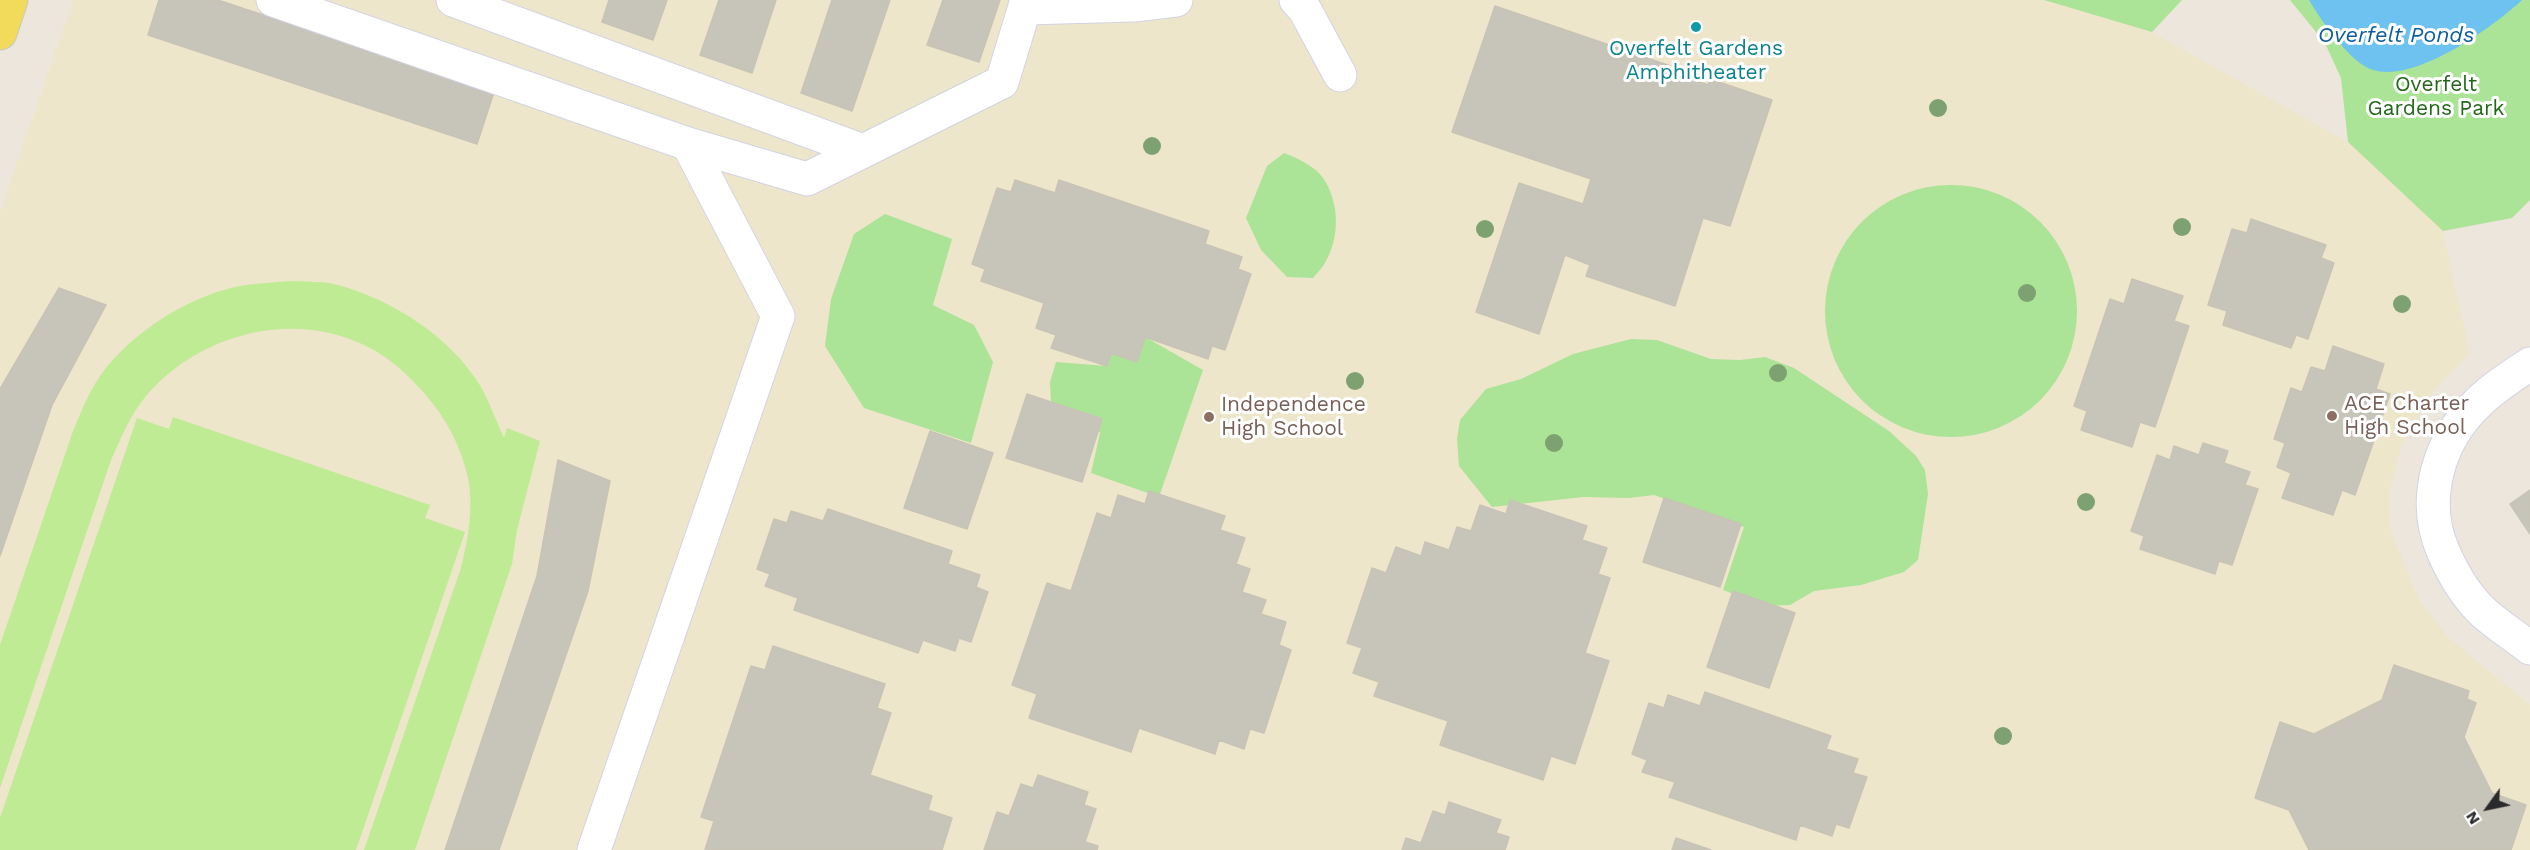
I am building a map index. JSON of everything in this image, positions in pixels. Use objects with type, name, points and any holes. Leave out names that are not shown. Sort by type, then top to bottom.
[{"type":"main road","points":[[0,33],[11,0]]},
{"type":"lane","points":[[273,0],[688,144],[807,179],[1002,82],[1026,4],[1134,5],[1176,0]]},
{"type":"lane","points":[[453,0],[863,151]]},
{"type":"lane","points":[[1296,0],[1305,10],[1340,75]]},
{"type":"lane","points":[[594,850],[778,316],[688,144]]},
{"type":"lane","points":[[2530,364],[2499,384],[2477,403],[2458,426],[2440,457],[2432,494],[2435,532],[2454,576],[2482,612],[2530,648]]},
{"type":"shaded area","name":"Independence High School","points":[[73,0],[2044,0],[2152,32],[2348,142],[2443,231],[2470,354],[2435,389],[2402,445],[2389,494],[2391,531],[2419,600],[2448,637],[2530,705],[2530,850],[0,850],[0,212]]},
{"type":"green space","points":[[2044,0],[2182,0],[2152,32]]},
{"type":"green space","name":"Overfelt Gardens Park","points":[[2290,0],[2530,0],[2530,200],[2512,218],[2443,231],[2348,142],[2341,78],[2325,43]]},
{"type":"green space","points":[[1284,153],[1305,163],[1320,174],[1328,187],[1335,207],[1336,229],[1331,250],[1313,278],[1287,277],[1261,250],[1246,218],[1267,166]]},
{"type":"green space","points":[[1951,185],[1976,188],[1999,195],[2021,206],[2040,222],[2056,241],[2067,263],[2074,286],[2077,311],[2074,336],[2067,359],[2056,381],[2040,400],[2021,416],[1999,427],[1976,434],[1951,437],[1926,434],[1903,427],[1881,416],[1862,400],[1846,381],[1835,359],[1828,336],[1825,311],[1828,286],[1835,263],[1846,241],[1862,222],[1881,206],[1903,195],[1926,188]]},
{"type":"green space","points":[[885,214],[952,239],[933,305],[974,325],[993,362],[971,443],[864,408],[825,346],[831,299],[854,234]]},
{"type":"green space","points":[[292,281],[321,282],[359,292],[379,300],[419,323],[454,352],[468,369],[481,387],[504,438],[507,428],[540,441],[517,530],[512,564],[415,850],[364,850],[461,568],[468,535],[470,489],[461,455],[452,433],[433,403],[417,385],[401,369],[373,349],[325,332],[297,329],[269,330],[214,345],[189,359],[166,376],[140,403],[111,460],[0,788],[0,645],[72,434],[84,404],[100,376],[128,344],[146,330],[205,296],[246,285]]},
{"type":"green space","points":[[1145,337],[1203,370],[1159,497],[1091,473],[1100,433],[1090,417],[1051,403],[1050,382],[1056,362],[1106,366],[1111,353],[1137,362]]},
{"type":"green space","points":[[1631,339],[1657,340],[1711,359],[1740,360],[1765,357],[1794,368],[1889,431],[1916,456],[1925,470],[1928,494],[1918,560],[1904,572],[1861,585],[1814,591],[1790,605],[1765,606],[1723,590],[1744,527],[1654,495],[1629,498],[1583,497],[1492,507],[1459,466],[1457,439],[1460,420],[1486,389],[1521,379],[1573,354]]},
{"type":"green space","points":[[173,417],[430,505],[425,518],[465,532],[356,850],[0,850],[0,818],[137,418],[169,429]]},
{"type":"water","name":"Overfelt Ponds","points":[[2309,0],[2522,0],[2492,25],[2452,50],[2431,61],[2390,72],[2373,70],[2355,59],[2328,29]]},
{"type":"building","points":[[159,0],[218,0],[494,92],[477,144],[148,35]]},
{"type":"building","points":[[609,0],[667,0],[653,40],[602,22]]},
{"type":"building","points":[[719,0],[776,0],[752,73],[700,55]]},
{"type":"building","points":[[832,0],[890,0],[852,111],[801,93]]},
{"type":"building","points":[[943,0],[1000,0],[979,62],[927,45]]},
{"type":"building","points":[[1495,6],[1697,75],[1695,80],[1708,85],[1710,79],[1772,100],[1730,226],[1703,218],[1675,306],[1586,276],[1590,265],[1565,255],[1539,334],[1476,312],[1519,183],[1583,204],[1591,179],[1452,132]]},
{"type":"building","points":[[1015,180],[1055,193],[1059,180],[1209,231],[1205,244],[1242,257],[1238,269],[1251,274],[1225,350],[1212,346],[1208,359],[1145,337],[1137,362],[1111,353],[1107,366],[1051,348],[1056,335],[1036,328],[1044,303],[981,281],[985,269],[972,264],[997,188],[1011,192]]},
{"type":"building","points":[[2251,219],[2326,245],[2321,258],[2334,263],[2308,339],[2296,335],[2291,348],[2223,325],[2227,311],[2208,305],[2232,229],[2247,233]]},
{"type":"building","points":[[2132,279],[2183,296],[2174,321],[2189,326],[2155,427],[2140,422],[2132,447],[2081,430],[2087,411],[2074,406],[2110,299],[2124,304]]},
{"type":"building","points":[[59,288],[106,305],[52,405],[0,556],[0,389]]},
{"type":"building","name":"ACE Charter High School","points":[[2333,346],[2384,364],[2376,389],[2390,394],[2355,495],[2342,490],[2333,515],[2282,498],[2291,473],[2277,467],[2285,443],[2274,439],[2291,388],[2302,392],[2311,367],[2325,371]]},
{"type":"building","points":[[1027,394],[1102,419],[1082,482],[1006,458]]},
{"type":"building","points":[[930,431],[993,453],[967,529],[904,508]]},
{"type":"building","points":[[2203,443],[2228,451],[2224,463],[2250,472],[2245,485],[2258,489],[2232,565],[2219,561],[2215,574],[2140,549],[2144,536],[2131,531],[2157,455],[2170,460],[2174,446],[2199,455]]},
{"type":"building","points":[[558,460],[610,481],[588,591],[499,850],[445,850],[537,576]]},
{"type":"building","points":[[2530,490],[2530,534],[2510,504]]},
{"type":"building","points":[[1149,491],[1225,516],[1220,530],[1245,538],[1236,564],[1250,569],[1242,592],[1266,600],[1261,614],[1286,622],[1279,645],[1291,650],[1264,733],[1250,729],[1244,749],[1219,740],[1215,754],[1139,728],[1131,752],[1029,718],[1037,694],[1012,685],[1047,583],[1071,591],[1097,513],[1111,518],[1118,495],[1145,504]]},
{"type":"building","points":[[1664,498],[1741,524],[1720,587],[1643,562]]},
{"type":"building","points":[[1510,500],[1587,526],[1582,540],[1607,548],[1598,574],[1610,578],[1585,653],[1609,661],[1575,764],[1551,756],[1543,780],[1440,745],[1448,721],[1374,696],[1379,682],[1353,673],[1362,648],[1347,643],[1372,568],[1386,573],[1396,547],[1421,556],[1425,542],[1449,550],[1457,527],[1471,531],[1480,505],[1506,514]]},
{"type":"building","points":[[828,509],[952,551],[948,564],[980,575],[976,587],[988,592],[971,642],[959,638],[955,651],[923,640],[918,653],[794,610],[798,598],[765,586],[770,574],[757,569],[774,519],[787,523],[791,511],[823,521]]},
{"type":"building","points":[[1733,591],[1795,613],[1769,688],[1707,667]]},
{"type":"building","points":[[773,646],[885,684],[877,708],[891,713],[870,775],[932,796],[928,810],[952,818],[942,850],[705,850],[714,821],[701,817],[751,666],[765,670]]},
{"type":"building","points":[[2394,665],[2469,691],[2467,699],[2476,703],[2464,737],[2492,793],[2526,805],[2511,850],[2309,850],[2289,810],[2255,798],[2280,722],[2314,734],[2382,700]]},
{"type":"building","points":[[1705,692],[1831,736],[1826,749],[1858,759],[1853,773],[1867,777],[1849,828],[1836,824],[1832,836],[1800,825],[1796,840],[1669,797],[1675,782],[1642,772],[1647,760],[1632,754],[1649,703],[1664,708],[1668,695],[1700,706]]},
{"type":"building","points":[[1038,775],[1088,792],[1084,805],[1096,809],[1085,842],[1098,846],[1097,850],[984,850],[997,812],[1009,816],[1021,784],[1033,788]]},
{"type":"building","points":[[1449,802],[1501,820],[1496,833],[1509,837],[1505,850],[1402,850],[1406,838],[1421,843],[1433,811],[1445,815]]},
{"type":"building","points":[[1676,838],[1711,850],[1672,850]]},
{"type":"place","name":"Overfelt Gardens Amphitheater","points":[[1696,27]]},
{"type":"place","name":"ACE Charter High School","points":[[2332,416]]},
{"type":"place","name":"Independence High School","points":[[1209,417]]}]
